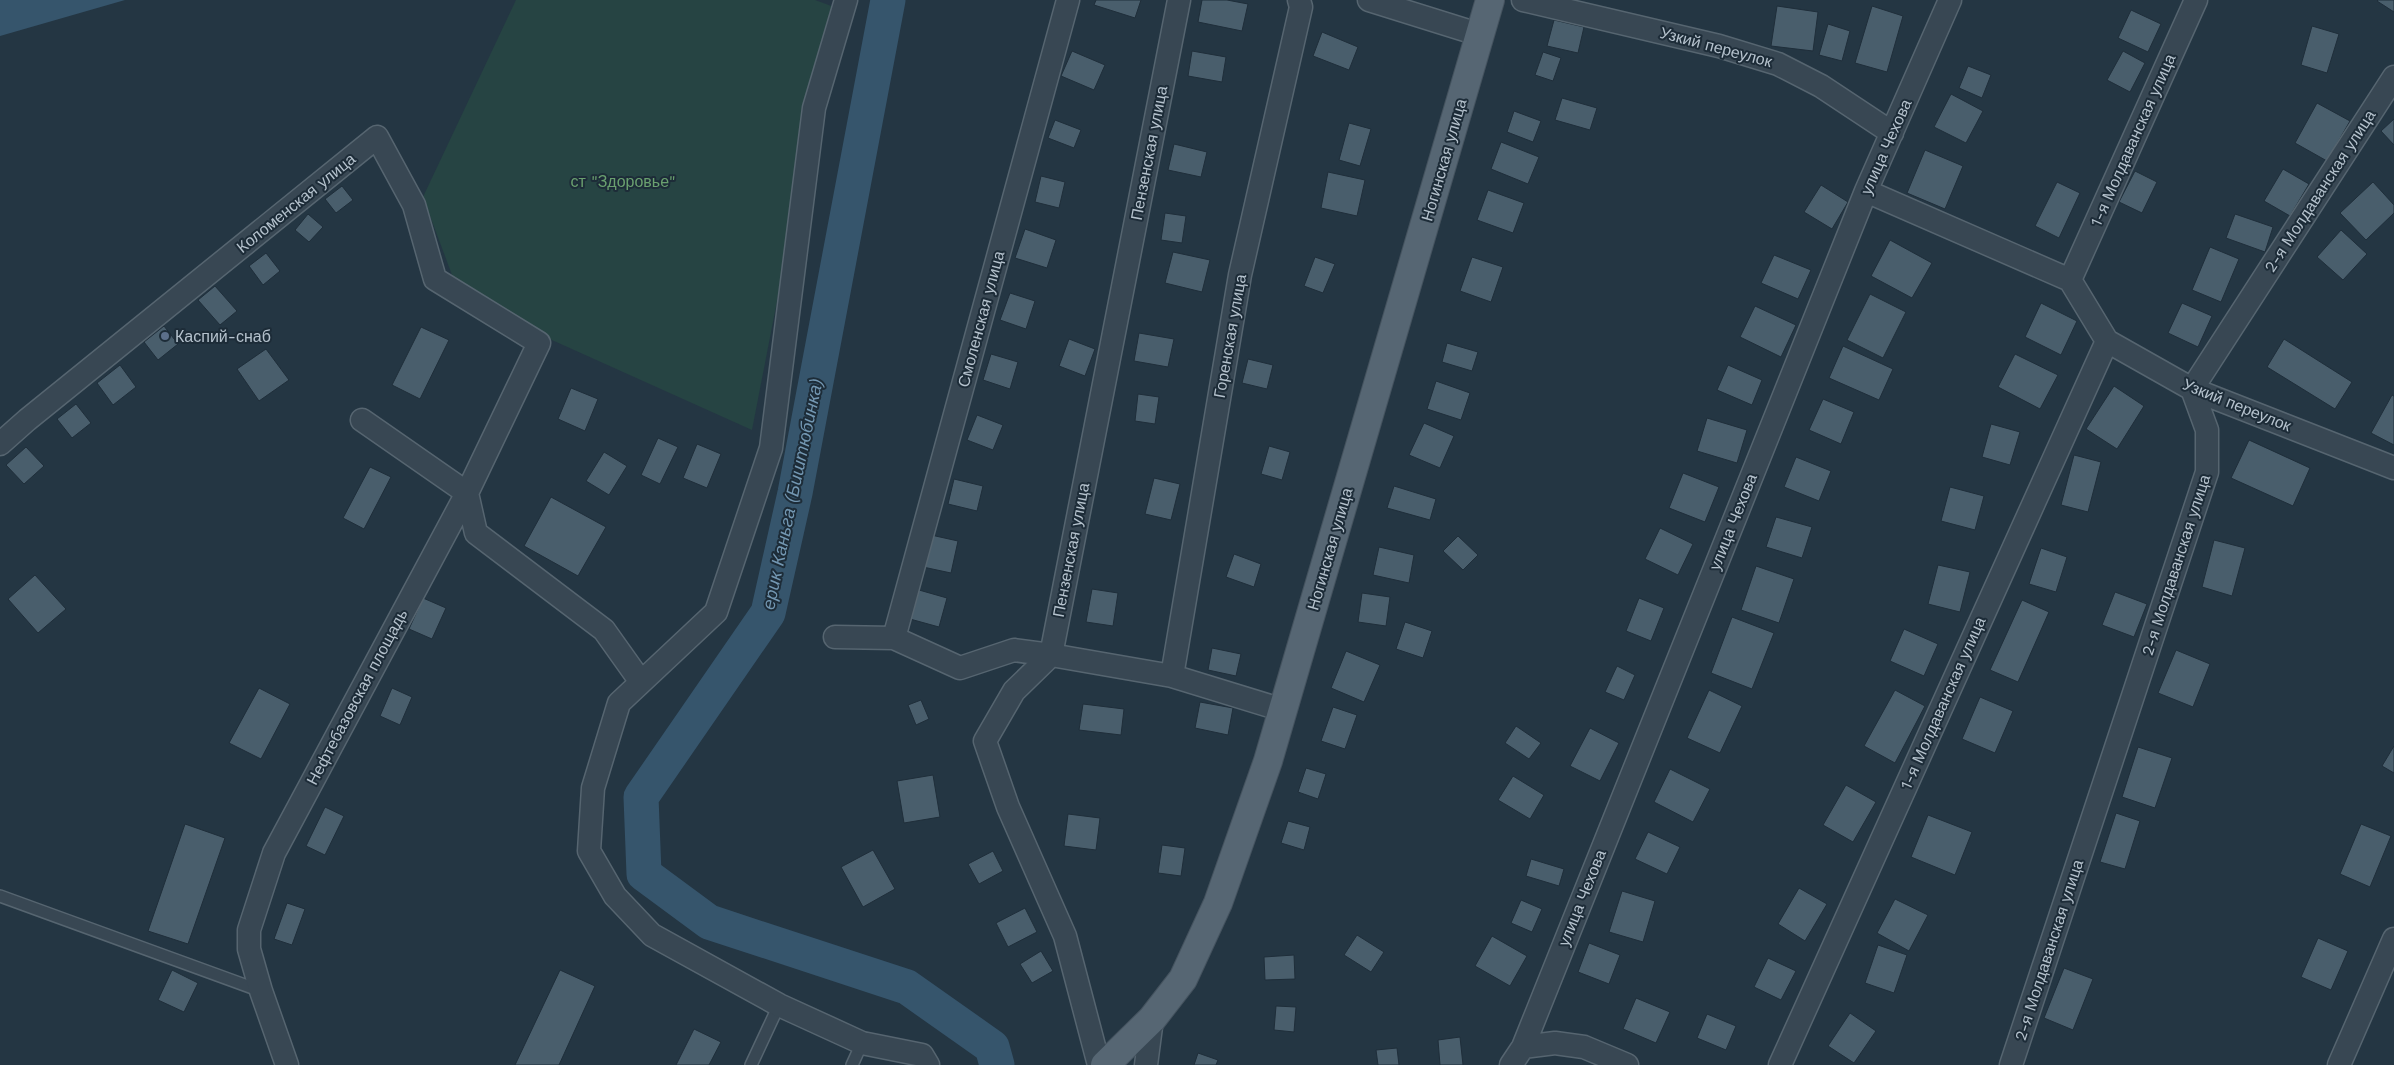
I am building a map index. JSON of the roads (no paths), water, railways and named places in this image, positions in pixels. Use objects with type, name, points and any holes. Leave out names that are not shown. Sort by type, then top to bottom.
[{"type":"main road","name":"Ногинская улица","points":[[1106,1065],[1152,1019],[1184,979],[1218,903],[1268,761],[1490,0]]},
{"type":"street","points":[[846,0],[814,108],[771,448],[716,612],[619,703],[593,788],[588,851],[615,896],[652,935],[779,1005],[862,1043],[922,1055],[928,1065]]},
{"type":"street","name":"Смоленская улица","points":[[894,638],[1068,0]]},
{"type":"street","name":"Пензенская улица","points":[[1051,654],[1179,0]]},
{"type":"street","name":"Горенская улица","points":[[1172,676],[1240,275],[1301,7],[1300,0]]},
{"type":"street","points":[[1369,0],[1481,35]]},
{"type":"street","name":"Узкий переулок","points":[[1523,0],[1719,46],[1778,64],[1820,86],[1892,133]]},
{"type":"street","name":"улица Чехова","points":[[1517,1056],[1866,191],[1950,0]]},
{"type":"street","name":"1-я Молдаванская улица","points":[[2070,280],[2196,0]]},
{"type":"street","name":"2-я Молдаванская улица","points":[[2011,1065],[2207,472],[2207,430],[2192,389],[2394,77]]},
{"type":"street","name":"Коломенская улица","points":[[0,444],[34,414],[377,137],[414,204],[434,279],[539,342]]},
{"type":"street","points":[[1866,191],[2070,280],[2107,342]]},
{"type":"street","name":"Нефтебазовская площадь","points":[[287,1065],[249,949],[249,930],[274,853],[467,493],[539,342]]},
{"type":"street","name":"Узкий переулок","points":[[2107,342],[2192,389],[2394,468]]},
{"type":"street","name":"1-я Молдаванская улица","points":[[1780,1065],[2107,342]]},
{"type":"street","points":[[362,420],[467,493],[476,533],[604,630],[641,682]]},
{"type":"street","points":[[835,637],[894,638],[960,668],[1014,650],[1051,654],[1172,676],[1283,710]]},
{"type":"street","points":[[1051,654],[1014,691],[985,742],[1008,807],[1065,936],[1099,1065]]},
{"type":"street","points":[[2339,1065],[2394,939]]},
{"type":"street","points":[[1146,1065],[1152,1019]]},
{"type":"street","points":[[1517,1056],[1556,1044],[1584,1047],[1627,1065]]},
{"type":"lane","points":[[0,896],[261,990]]},
{"type":"lane","points":[[751,1065],[779,1005]]},
{"type":"lane","points":[[852,1065],[862,1043]]},
{"type":"water","points":[[0,0],[125,0],[0,36]]},
{"type":"waterway","name":"ерик Каньга (Биштюбинка)","points":[[888,0],[795,493],[768,613],[641,797],[644,874],[709,922],[907,987],[992,1047],[997,1065]]},
{"type":"place","name":"Каспий-снаб","points":[[165,336]]},
{"type":"park label","name":"ст \"Здоровье\"","points":[[623,181]]}]
